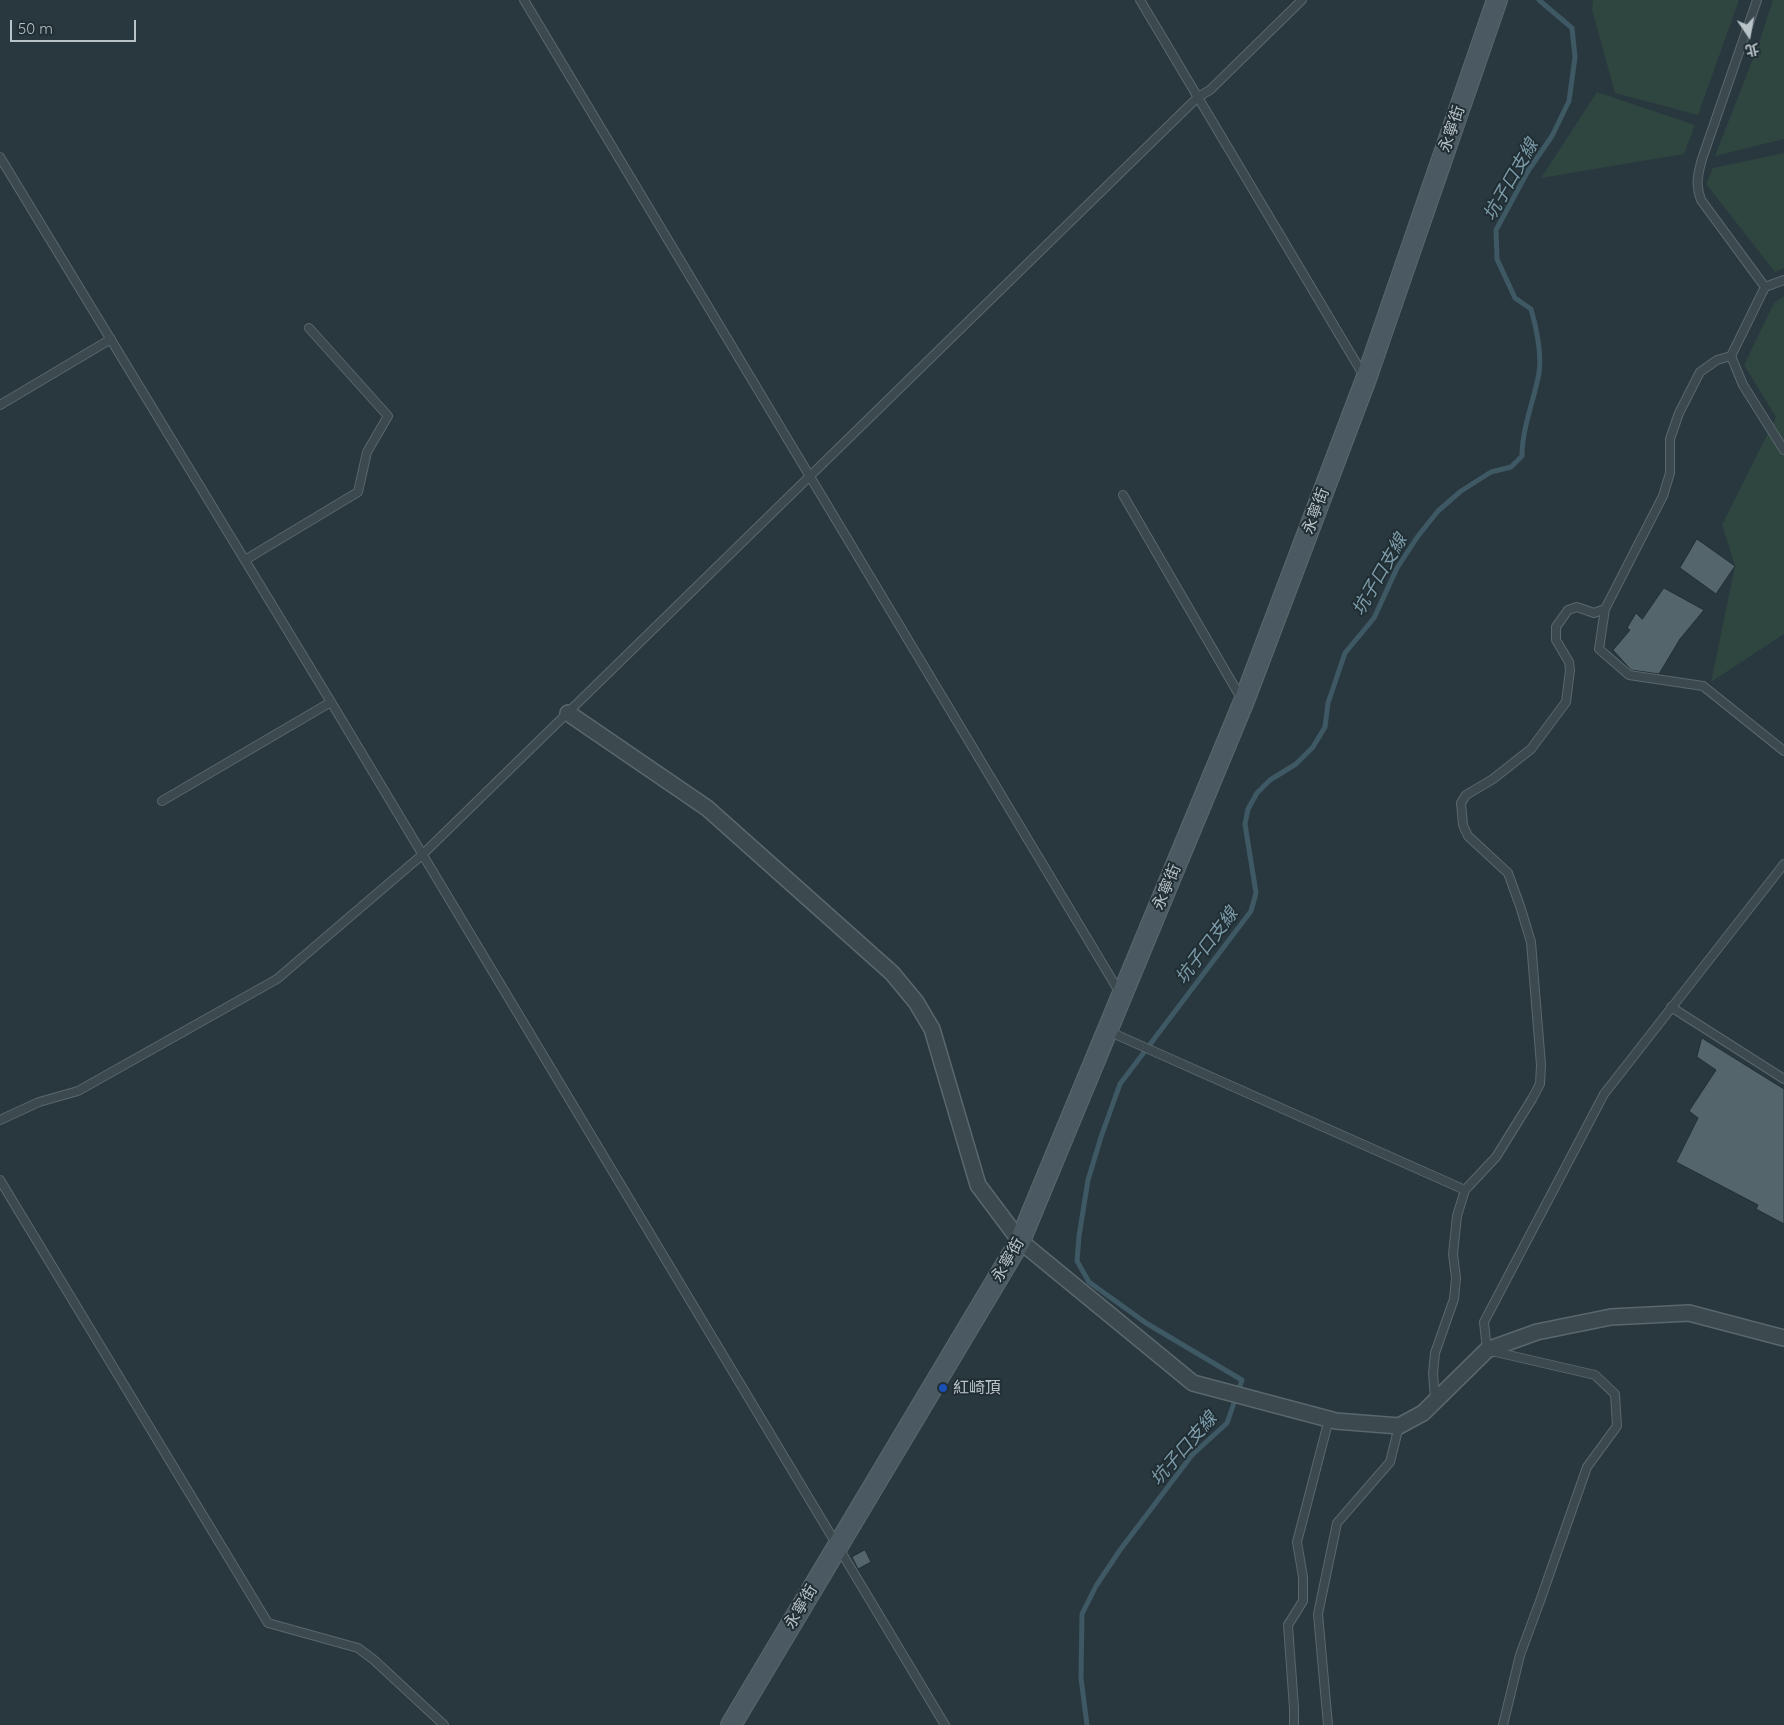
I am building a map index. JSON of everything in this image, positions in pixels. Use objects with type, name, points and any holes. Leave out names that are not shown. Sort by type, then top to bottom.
[{"type":"street","name":"永寧街","points":[[731,1725],[1020,1241],[1244,701],[1366,379],[1497,0]]},
{"type":"street","points":[[568,713],[707,808],[892,973],[916,1002],[932,1030],[978,1185],[1020,1241],[1193,1383],[1329,1419],[1399,1426],[1423,1413],[1487,1350],[1537,1332],[1611,1317],[1688,1313],[1784,1338]]},
{"type":"lane","points":[[524,0],[1122,995]]},
{"type":"lane","points":[[1140,0],[1366,379]]},
{"type":"lane","points":[[0,1120],[39,1102],[78,1092],[276,979],[422,855],[1198,97],[1210,90],[1302,0]]},
{"type":"lane","points":[[1757,0],[1702,159],[1697,178],[1697,189],[1701,200],[1765,287]]},
{"type":"lane","points":[[0,157],[331,702],[945,1725]]},
{"type":"lane","points":[[1784,280],[1765,287],[1731,356],[1717,360],[1700,372],[1679,413],[1670,438],[1670,473],[1663,496],[1605,609],[1599,649],[1629,675],[1702,686],[1784,751]]},
{"type":"lane","points":[[245,560],[358,492],[367,452],[388,416],[309,328]]},
{"type":"lane","points":[[0,405],[111,339]]},
{"type":"lane","points":[[1731,356],[1743,385],[1784,450]]},
{"type":"lane","points":[[1123,495],[1244,701]]},
{"type":"lane","points":[[1436,1400],[1433,1372],[1435,1353],[1454,1299],[1456,1278],[1453,1254],[1457,1216],[1465,1190],[1496,1157],[1532,1099],[1540,1084],[1541,1065],[1531,942],[1508,873],[1468,836],[1463,825],[1461,802],[1466,795],[1493,779],[1532,749],[1566,702],[1570,670],[1569,662],[1556,640],[1556,628],[1568,610],[1577,607],[1594,613],[1605,609]]},
{"type":"lane","points":[[162,801],[331,702]]},
{"type":"lane","points":[[1503,1725],[1520,1655],[1587,1467],[1617,1426],[1615,1394],[1595,1374],[1487,1350],[1484,1322],[1604,1094],[1784,864]]},
{"type":"lane","points":[[1671,1008],[1784,1079]]},
{"type":"lane","points":[[1108,1031],[1465,1190]]},
{"type":"lane","points":[[0,1180],[268,1622],[358,1648],[374,1660],[444,1725]]},
{"type":"lane","points":[[1294,1725],[1288,1626],[1303,1601],[1303,1577],[1297,1542],[1329,1419]]},
{"type":"lane","points":[[1328,1725],[1318,1614],[1337,1523],[1390,1462],[1399,1426]]},
{"type":"green space","points":[[1593,0],[1739,0],[1698,115],[1615,93],[1592,10]]},
{"type":"green space","points":[[1773,0],[1784,0],[1784,139],[1715,156],[1758,46]]},
{"type":"green space","points":[[1597,92],[1695,125],[1684,154],[1541,178]]},
{"type":"green space","points":[[1784,153],[1784,268],[1775,272],[1706,184],[1713,168]]},
{"type":"green space","points":[[1784,296],[1784,634],[1711,682],[1735,566],[1722,525],[1776,417],[1744,365],[1774,303]]},
{"type":"building","points":[[1697,539],[1735,566],[1716,594],[1680,568]]},
{"type":"building","points":[[1664,588],[1704,610],[1680,639],[1659,674],[1631,670],[1613,650],[1630,630],[1627,628],[1636,613],[1642,619]]},
{"type":"building","points":[[1702,1038],[1784,1089],[1784,1224],[1756,1209],[1758,1205],[1676,1162],[1698,1118],[1689,1111],[1716,1070],[1697,1057]]},
{"type":"building","points":[[865,1550],[871,1562],[858,1569],[852,1557]]},
{"type":"waterway","name":"坑子口支線","points":[[1087,1725],[1081,1678],[1082,1614],[1096,1586],[1120,1550],[1192,1455],[1227,1423],[1242,1380],[1146,1323],[1089,1282],[1077,1261],[1088,1180],[1120,1084],[1251,911],[1256,893],[1245,824],[1248,809],[1257,793],[1270,780],[1296,764],[1313,747],[1325,727],[1328,703],[1345,653],[1374,618],[1397,568],[1418,536],[1438,511],[1461,491],[1491,472],[1511,467],[1522,456],[1526,425],[1539,373],[1539,349],[1531,309],[1515,298],[1497,259],[1496,230],[1528,171],[1552,136],[1569,101],[1575,57],[1572,28],[1539,0]]},
{"type":"place","name":"紅崎頂","points":[[943,1388]]}]
